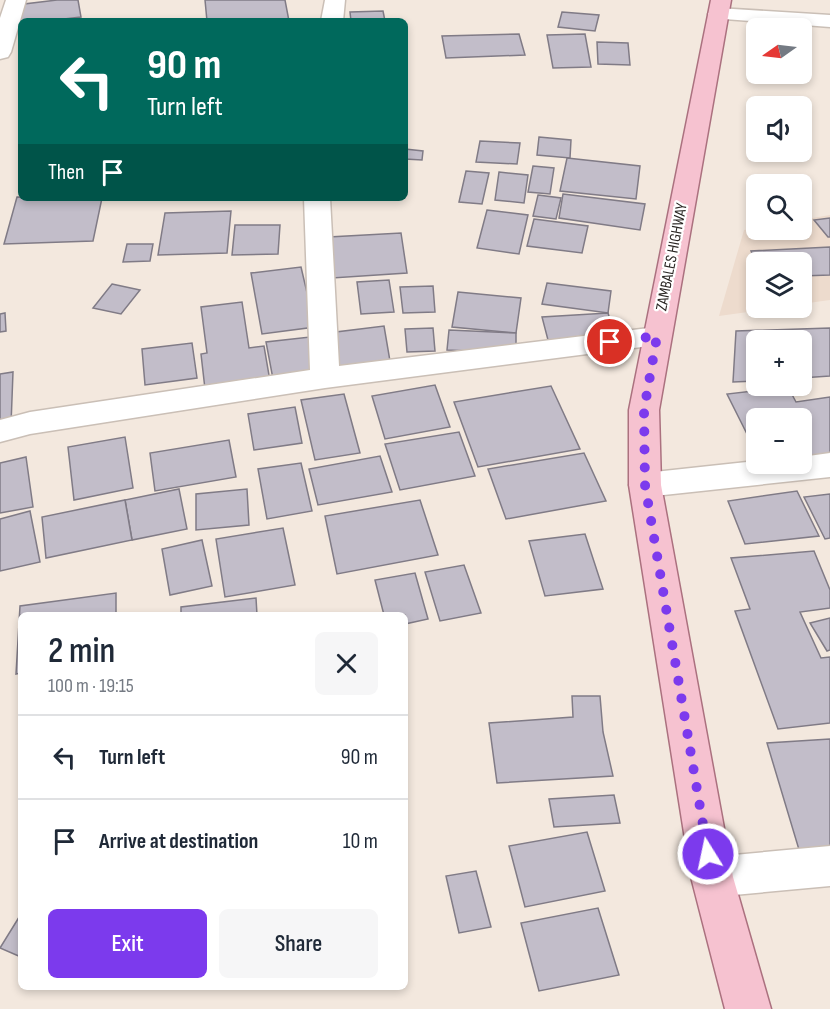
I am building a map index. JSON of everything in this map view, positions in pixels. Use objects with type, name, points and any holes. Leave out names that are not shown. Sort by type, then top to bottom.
[{"type":"main road","name":"ZAMBALES HIGHWAY","points":[[720,7],[644,410],[645,485],[712,877],[748,1009]]},
{"type":"street","points":[[0,52],[16,0]]},
{"type":"street","points":[[332,18],[335,0]]},
{"type":"street","points":[[720,7],[830,21]]},
{"type":"street","points":[[317,201],[325,378]]},
{"type":"street","points":[[0,431],[30,423],[325,378],[657,336]]},
{"type":"street","points":[[645,485],[830,465]]},
{"type":"street","points":[[712,877],[830,866]]},
{"type":"shaded area","points":[[830,215],[830,300],[812,302],[812,252],[746,252],[746,312],[719,316],[744,230],[746,230],[746,240],[812,240],[812,218]]},
{"type":"building","points":[[78,0],[81,17],[18,18],[16,5]]},
{"type":"building","points":[[205,0],[285,0],[288,18],[207,18]]},
{"type":"building","points":[[383,11],[384,18],[351,18],[350,12]]},
{"type":"building","points":[[562,12],[599,15],[595,31],[558,27]]},
{"type":"building","points":[[519,34],[525,55],[446,58],[442,36]]},
{"type":"building","points":[[585,34],[591,67],[553,68],[547,35]]},
{"type":"building","points":[[597,42],[628,43],[630,65],[598,64]]},
{"type":"building","points":[[539,137],[571,140],[570,158],[537,155]]},
{"type":"building","points":[[480,141],[520,143],[517,164],[476,162]]},
{"type":"building","points":[[408,149],[423,151],[422,160],[408,159]]},
{"type":"building","points":[[567,158],[640,166],[636,199],[560,191]]},
{"type":"building","points":[[533,166],[554,168],[550,194],[528,192]]},
{"type":"building","points":[[466,171],[489,173],[482,204],[459,202]]},
{"type":"building","points":[[499,172],[528,175],[524,203],[495,200]]},
{"type":"building","points":[[563,194],[645,204],[640,230],[559,218]]},
{"type":"building","points":[[538,195],[561,198],[556,219],[533,216]]},
{"type":"building","points":[[17,197],[18,201],[101,201],[93,241],[4,244]]},
{"type":"building","points":[[487,210],[528,215],[519,254],[477,248]]},
{"type":"building","points":[[231,211],[227,253],[158,255],[165,213]]},
{"type":"building","points":[[830,218],[830,237],[828,237],[814,220]]},
{"type":"building","points":[[534,219],[588,226],[582,253],[527,246]]},
{"type":"building","points":[[235,225],[280,225],[278,254],[232,255]]},
{"type":"building","points":[[401,233],[407,273],[332,278],[329,237]]},
{"type":"building","points":[[127,244],[153,244],[150,261],[123,262]]},
{"type":"building","points":[[830,247],[830,275],[812,276],[812,252],[751,251]]},
{"type":"building","points":[[301,267],[315,327],[262,334],[251,273]]},
{"type":"building","points":[[389,280],[394,312],[361,314],[357,282]]},
{"type":"building","points":[[547,283],[611,291],[608,313],[542,304]]},
{"type":"building","points":[[112,284],[140,290],[121,314],[93,308]]},
{"type":"building","points":[[433,286],[435,312],[403,313],[400,287]]},
{"type":"building","points":[[458,292],[521,298],[516,333],[452,327]]},
{"type":"building","points":[[242,302],[249,348],[264,346],[270,381],[205,389],[201,354],[207,353],[201,307]]},
{"type":"building","points":[[5,313],[6,331],[0,332],[0,314]]},
{"type":"building","points":[[608,313],[615,336],[548,340],[542,317]]},
{"type":"building","points":[[384,326],[390,361],[339,367],[336,332]]},
{"type":"building","points":[[433,328],[435,351],[407,352],[405,329]]},
{"type":"building","points":[[830,328],[830,376],[812,377],[812,330],[767,330]]},
{"type":"building","points":[[449,330],[516,333],[516,353],[447,350]]},
{"type":"building","points":[[736,331],[746,331],[746,381],[733,382]]},
{"type":"building","points":[[310,337],[318,373],[273,379],[266,342]]},
{"type":"building","points":[[192,343],[197,378],[145,385],[142,349]]},
{"type":"building","points":[[13,372],[11,425],[0,428],[0,374]]},
{"type":"building","points":[[435,385],[450,427],[385,439],[372,396]]},
{"type":"building","points":[[551,386],[580,449],[478,467],[454,402]]},
{"type":"building","points":[[746,392],[746,396],[793,396],[796,402],[830,397],[830,463],[817,465],[812,455],[812,408],[746,408],[746,432],[727,394]]},
{"type":"building","points":[[344,394],[360,453],[315,460],[301,400]]},
{"type":"building","points":[[295,407],[302,443],[254,450],[248,414]]},
{"type":"building","points":[[459,432],[475,476],[400,490],[385,444]]},
{"type":"building","points":[[125,437],[133,488],[74,500],[68,447]]},
{"type":"building","points":[[229,440],[236,477],[155,491],[150,453]]},
{"type":"building","points":[[584,453],[606,501],[506,519],[488,469]]},
{"type":"building","points":[[380,456],[392,492],[318,505],[309,469]]},
{"type":"building","points":[[26,457],[33,507],[0,513],[0,463]]},
{"type":"building","points":[[301,463],[312,511],[267,519],[258,469]]},
{"type":"building","points":[[179,489],[187,529],[132,540],[125,500]]},
{"type":"building","points":[[247,489],[249,525],[196,530],[196,494]]},
{"type":"building","points":[[797,491],[819,536],[745,544],[728,501]]},
{"type":"building","points":[[830,494],[830,538],[825,539],[804,497]]},
{"type":"building","points":[[125,500],[132,540],[46,558],[42,517]]},
{"type":"building","points":[[420,500],[438,555],[337,574],[325,516]]},
{"type":"building","points":[[30,511],[40,562],[0,571],[0,519]]},
{"type":"building","points":[[283,528],[295,585],[225,597],[216,539]]},
{"type":"building","points":[[585,534],[603,589],[545,596],[529,541]]},
{"type":"building","points":[[202,540],[212,586],[170,595],[162,549]]},
{"type":"building","points":[[814,551],[830,590],[830,608],[800,612],[821,658],[830,657],[830,723],[778,729],[735,611],[750,609],[731,558]]},
{"type":"building","points":[[464,565],[481,613],[440,621],[425,572]]},
{"type":"building","points":[[415,573],[428,619],[408,623],[408,612],[383,612],[375,580]]},
{"type":"building","points":[[116,593],[116,612],[20,612],[20,606]]},
{"type":"building","points":[[256,598],[257,612],[181,612],[181,607]]},
{"type":"building","points":[[830,618],[830,650],[827,651],[810,623]]},
{"type":"building","points":[[18,640],[18,674],[16,674]]},
{"type":"building","points":[[572,696],[600,696],[603,732],[613,776],[497,783],[489,723],[573,717]]},
{"type":"building","points":[[830,739],[830,851],[800,853],[767,743]]},
{"type":"building","points":[[614,795],[620,823],[554,827],[549,799]]},
{"type":"building","points":[[587,832],[605,891],[525,907],[509,846]]},
{"type":"building","points":[[476,871],[491,927],[459,933],[446,876]]},
{"type":"building","points":[[598,908],[619,975],[539,991],[521,923]]},
{"type":"building","points":[[18,919],[18,956],[0,948]]},
{"type":"route","points":[[610,342],[657,336],[644,410],[645,485],[708,854]]}]
